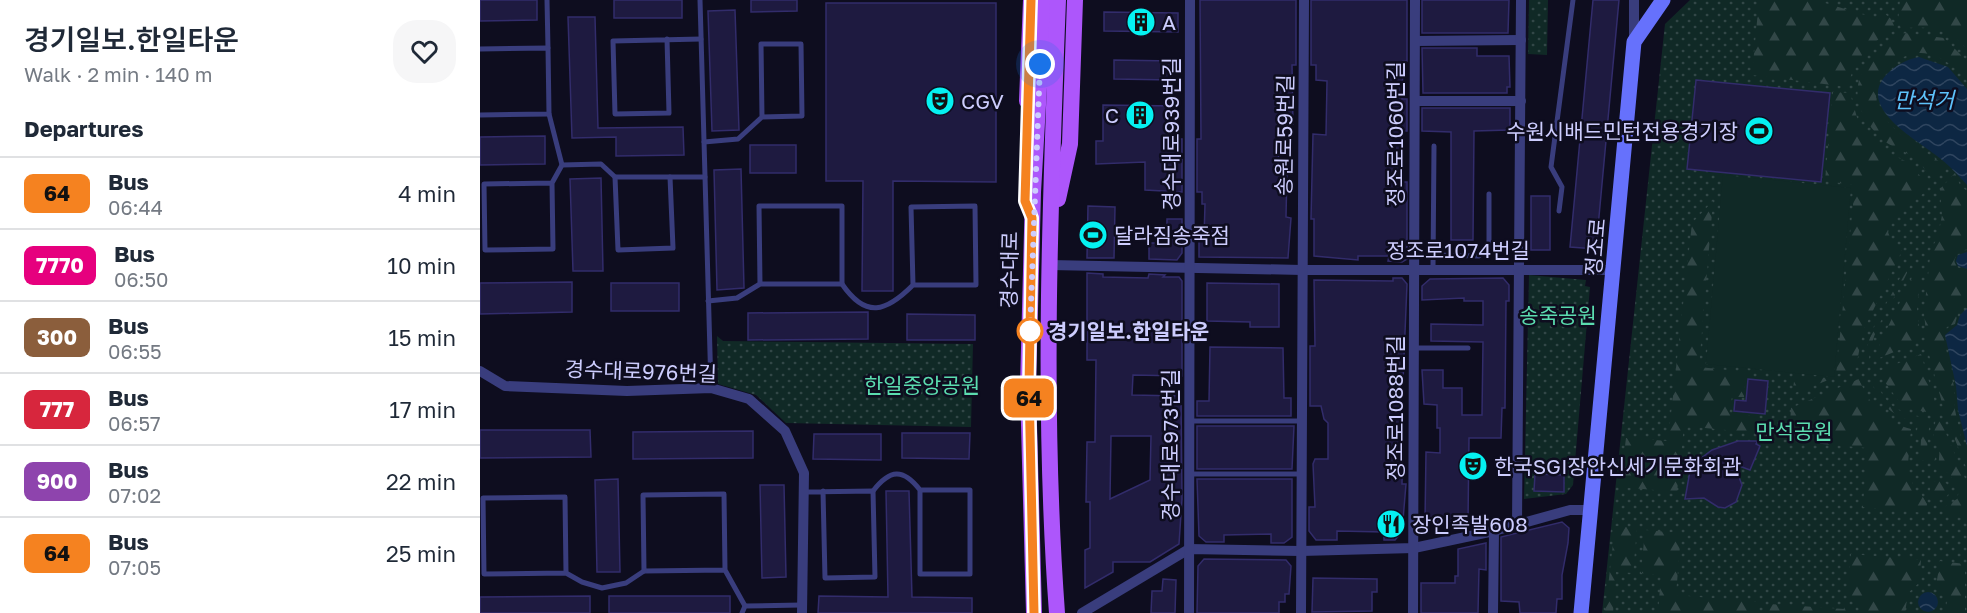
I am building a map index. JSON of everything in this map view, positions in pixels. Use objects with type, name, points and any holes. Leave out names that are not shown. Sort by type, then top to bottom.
[{"type":"main road","points":[[1031,0],[1025,201],[1032,218]]},
{"type":"main road","name":"경수대로","points":[[1034,613],[1029,387],[1032,218],[1044,0]]},
{"type":"main road","name":"경수대로","points":[[1058,0],[1050,265],[1050,430],[1058,613]]},
{"type":"main road","points":[[1051,232],[1070,144],[1075,0]]},
{"type":"main road","points":[[1032,483],[1045,503],[1045,530],[1053,532]]},
{"type":"street","name":"경수대로939번길","points":[[1190,0],[1191,268]]},
{"type":"street","name":"송원로59번길","points":[[1301,613],[1304,0]]},
{"type":"street","name":"정조로1060번길","points":[[1415,0],[1415,268]]},
{"type":"street","points":[[1517,525],[1521,0]]},
{"type":"street","points":[[1634,0],[1634,42]]},
{"type":"street","name":"정조로","points":[[1581,613],[1634,42],[1663,0]]},
{"type":"street","points":[[1415,41],[1521,40]]},
{"type":"street","points":[[1415,101],[1521,101]]},
{"type":"street","name":"정조로1074번길","points":[[1050,265],[1302,270],[1415,268],[1614,270]]},
{"type":"street","name":"경수대로973번길","points":[[1189,549],[1191,268]]},
{"type":"street","name":"정조로1088번길","points":[[1413,613],[1415,268]]},
{"type":"street","name":"경수대로976번길","points":[[480,371],[505,386],[627,391],[711,388],[749,399],[785,431],[804,473],[802,609]]},
{"type":"street","points":[[1301,551],[1414,548],[1494,531],[1570,510],[1590,510]]},
{"type":"street","points":[[1493,613],[1494,531]]},
{"type":"street","name":"경수대로973번길","points":[[1082,613],[1189,549],[1301,551]]},
{"type":"street","points":[[1189,549],[1189,613]]},
{"type":"lane","points":[[547,0],[549,114],[562,165],[552,183],[553,249],[485,250],[484,184],[552,183]]},
{"type":"lane","points":[[700,0],[711,388]]},
{"type":"lane","points":[[1559,211],[1562,187],[1551,167],[1573,0]]},
{"type":"lane","points":[[667,39],[669,113],[615,114],[613,41],[667,39],[701,39]]},
{"type":"lane","points":[[704,142],[738,139],[762,117],[802,116],[801,44],[762,44],[762,117]]},
{"type":"lane","points":[[480,49],[548,48]]},
{"type":"lane","points":[[480,115],[549,114]]},
{"type":"lane","points":[[1433,268],[1434,146]]},
{"type":"lane","points":[[562,165],[601,164],[615,177],[705,177]]},
{"type":"lane","points":[[615,177],[618,250],[673,248],[670,177]]},
{"type":"lane","points":[[1433,255],[1479,256],[1489,247],[1489,194]]},
{"type":"lane","points":[[760,284],[759,206],[842,206],[842,284],[852,298],[872,308],[893,305],[913,285],[976,285],[975,206],[911,207],[913,285]]},
{"type":"lane","points":[[708,301],[737,298],[760,284],[842,284]]},
{"type":"lane","points":[[1415,348],[1468,348]]},
{"type":"lane","points":[[1190,421],[1302,421]]},
{"type":"lane","points":[[823,492],[825,578],[875,577],[873,490],[883,478],[896,473],[910,477],[920,490],[920,574],[970,574],[970,490],[920,490]]},
{"type":"lane","points":[[1190,474],[1302,474]]},
{"type":"lane","points":[[804,492],[873,490]]},
{"type":"lane","points":[[644,571],[643,495],[724,494],[725,570],[745,606]]},
{"type":"lane","points":[[566,573],[564,497],[483,498],[484,574],[566,573],[582,582],[602,588],[626,583],[644,571],[725,570]]},
{"type":"lane","points":[[745,606],[802,609]]},
{"type":"lane","points":[[742,613],[745,606]]},
{"type":"green space","points":[[1529,0],[1548,0],[1547,55],[1528,54]]},
{"type":"green space","name":"만석공원","points":[[1690,0],[1967,0],[1967,613],[1602,613],[1665,24]]},
{"type":"green space","points":[[1759,0],[1815,0],[1875,18],[1880,18],[1883,12],[1891,19],[1896,30],[1879,39],[1865,52],[1854,69],[1848,87],[1752,75]]},
{"type":"green space","points":[[1900,0],[1967,0],[1967,49],[1953,37],[1938,30],[1902,29],[1898,22]]},
{"type":"green space","points":[[1905,33],[1944,38],[1967,61],[1967,81],[1953,66],[1941,58],[1921,53],[1911,54],[1892,64],[1885,72],[1877,90],[1880,110],[1892,126],[1943,164],[1943,168],[1931,177],[1915,158],[1883,140],[1869,125],[1861,110],[1858,95],[1859,80],[1865,67],[1875,54]]},
{"type":"green space","points":[[1833,92],[1850,93],[1860,128],[1879,148],[1907,162],[1928,184],[1927,191],[1900,209],[1889,223],[1888,232],[1892,241],[1902,251],[1863,331],[1856,367],[1836,375],[1855,185],[1825,181]]},
{"type":"green space","points":[[1955,173],[1960,185],[1967,191],[1967,249],[1957,254],[1954,261],[1957,267],[1967,272],[1967,305],[1958,313],[1955,324],[1947,327],[1943,334],[1954,387],[1955,410],[1962,442],[1967,450],[1967,470],[1945,414],[1927,347],[1924,311],[1931,249],[1938,237],[1942,215],[1940,189]]},
{"type":"green space","points":[[1723,175],[1851,188],[1834,377],[1706,364]]},
{"type":"green space","points":[[1713,201],[1699,367],[1746,372],[1744,397],[1732,397],[1729,413],[1759,417],[1757,433],[1684,426],[1677,492],[1620,487],[1626,438],[1668,441],[1692,223]]},
{"type":"green space","points":[[1906,263],[1910,266],[1882,318],[1873,341],[1869,365],[1866,366],[1866,353],[1874,327]]},
{"type":"green space","points":[[1917,267],[1921,272],[1917,309],[1921,341],[1877,359],[1880,343]]},
{"type":"green space","name":"송죽공원","points":[[1529,275],[1586,280],[1585,286],[1590,287],[1573,485],[1566,494],[1524,499]]},
{"type":"green space","name":"한일중앙공원","points":[[717,336],[723,341],[973,344],[971,427],[786,423],[756,395],[718,384]]},
{"type":"green space","points":[[1921,354],[1940,419],[1967,483],[1967,518],[1943,516],[1944,507],[1957,499],[1959,491],[1949,473],[1938,472],[1940,445],[1933,444],[1936,414],[1903,407],[1879,374],[1879,371]]},
{"type":"green space","points":[[1871,372],[1882,393],[1893,406],[1907,414],[1930,419],[1927,448],[1936,450],[1932,482],[1941,480],[1947,484],[1949,493],[1945,499],[1938,500],[1930,495],[1931,462],[1920,460],[1921,440],[1916,439],[1918,423],[1899,416],[1886,406],[1872,384],[1868,373]]},
{"type":"green space","points":[[1795,376],[1830,378],[1831,379],[1792,394]]},
{"type":"green space","points":[[1859,379],[1878,411],[1892,422],[1911,429],[1907,475],[1913,476],[1912,491],[1920,492],[1927,504],[1926,513],[1863,507],[1867,448],[1789,441],[1791,408]]},
{"type":"green space","points":[[1615,526],[1637,528],[1633,573],[1616,572],[1613,613],[1605,613]]},
{"type":"green space","points":[[1645,530],[1681,533],[1676,595],[1758,602],[1758,613],[1658,613],[1661,575],[1641,573]]},
{"type":"green space","points":[[1851,554],[1921,560],[1919,583],[1908,593],[1905,613],[1863,613],[1847,596]]},
{"type":"green space","points":[[1940,561],[1965,564],[1965,613],[1946,613],[1947,599],[1936,586]]},
{"type":"green space","points":[[1770,604],[1844,609],[1845,605],[1854,613],[1769,613]]},
{"type":"water","name":"만석거","points":[[1919,57],[1948,67],[1967,89],[1967,185],[1945,162],[1892,121],[1883,110],[1878,98],[1879,86],[1887,74],[1902,63]]},
{"type":"water","points":[[1967,252],[1967,269],[1958,266],[1956,261],[1958,255]]},
{"type":"water","points":[[1967,308],[1967,446],[1958,410],[1956,386],[1945,335],[1957,325],[1960,315]]},
{"type":"water","points":[[1924,592],[1932,592],[1938,598],[1938,606],[1932,612],[1924,612],[1918,606],[1918,598]]},
{"type":"building","points":[[480,0],[537,0],[537,20],[480,21]]},
{"type":"building","points":[[614,0],[682,0],[682,18],[614,18]]},
{"type":"building","points":[[751,0],[797,0],[797,11],[751,12]]},
{"type":"building","points":[[1200,0],[1296,0],[1296,65],[1292,65],[1293,124],[1280,124],[1278,172],[1287,172],[1286,217],[1291,218],[1288,258],[1199,257],[1199,238],[1204,238],[1205,204],[1202,204],[1202,192],[1197,192],[1197,139],[1201,139]]},
{"type":"building","points":[[1311,0],[1407,0],[1407,61],[1403,61],[1402,99],[1407,99],[1407,131],[1403,131],[1402,182],[1407,182],[1407,259],[1402,262],[1388,261],[1389,256],[1358,256],[1358,260],[1314,256],[1314,219],[1311,219],[1313,134],[1326,135],[1327,81],[1316,80],[1316,65],[1311,65]]},
{"type":"building","points":[[1422,0],[1509,0],[1508,33],[1422,33]]},
{"type":"building","points":[[1593,0],[1619,0],[1596,249],[1570,247]]},
{"type":"building","points":[[826,3],[996,3],[996,182],[893,181],[893,291],[862,291],[863,181],[826,181]]},
{"type":"building","points":[[735,10],[739,130],[712,131],[708,11]]},
{"type":"building","name":"A","points":[[1104,12],[1178,13],[1178,32],[1104,31]]},
{"type":"building","points":[[568,17],[595,17],[598,128],[683,127],[684,155],[616,156],[616,137],[572,138]]},
{"type":"building","points":[[1422,48],[1477,48],[1477,56],[1509,56],[1510,87],[1507,87],[1507,93],[1423,93]]},
{"type":"building","points":[[1114,60],[1173,61],[1172,80],[1114,79]]},
{"type":"building","name":"수원시배드민턴전용경기장","points":[[1696,80],[1830,93],[1821,182],[1687,169]]},
{"type":"building","points":[[1103,105],[1177,106],[1177,139],[1182,139],[1182,192],[1145,190],[1145,162],[1096,164],[1096,141],[1103,141]]},
{"type":"building","points":[[1422,108],[1510,108],[1510,130],[1474,131],[1473,240],[1451,240],[1451,132],[1422,131]]},
{"type":"building","points":[[545,136],[545,164],[480,165],[480,137]]},
{"type":"building","points":[[750,145],[796,145],[796,173],[750,173]]},
{"type":"building","points":[[741,169],[744,288],[717,290],[714,170]]},
{"type":"building","points":[[601,178],[603,271],[573,271],[570,179]]},
{"type":"building","points":[[1531,196],[1550,196],[1550,250],[1531,250]]},
{"type":"building","points":[[1088,206],[1115,207],[1114,258],[1087,258]]},
{"type":"building","points":[[1167,219],[1182,219],[1182,253],[1177,260],[1149,259],[1149,243],[1167,243]]},
{"type":"building","points":[[1087,273],[1103,274],[1103,277],[1148,278],[1149,274],[1179,277],[1182,281],[1182,376],[1133,375],[1132,395],[1181,396],[1182,499],[1179,544],[1150,562],[1113,562],[1113,572],[1085,588],[1085,550],[1090,548],[1090,502],[1086,502],[1087,442],[1095,442],[1096,360],[1087,360]],"holes":[[[1111,436],[1151,436],[1150,480],[1110,499]]]},
{"type":"building","points":[[1393,278],[1402,278],[1407,284],[1403,381],[1400,381],[1399,415],[1403,415],[1402,484],[1406,484],[1402,532],[1395,540],[1384,540],[1384,532],[1337,531],[1337,540],[1316,540],[1309,531],[1309,507],[1315,507],[1313,464],[1315,459],[1328,459],[1328,423],[1324,419],[1321,406],[1310,406],[1310,346],[1315,346],[1314,280],[1393,281]]},
{"type":"building","points":[[1503,278],[1509,285],[1509,301],[1506,301],[1505,408],[1502,408],[1501,438],[1469,438],[1468,522],[1425,521],[1426,452],[1440,453],[1440,428],[1437,428],[1437,405],[1424,404],[1422,370],[1443,370],[1443,388],[1462,388],[1462,415],[1482,415],[1483,342],[1431,341],[1431,324],[1483,325],[1483,301],[1464,301],[1464,298],[1422,300],[1422,286],[1430,279]]},
{"type":"building","points":[[572,282],[572,312],[480,314],[480,283]]},
{"type":"building","points":[[611,283],[679,283],[679,311],[611,311]]},
{"type":"building","points":[[1207,283],[1279,284],[1279,327],[1250,327],[1250,322],[1207,321]]},
{"type":"building","points":[[868,312],[868,339],[748,340],[748,313]]},
{"type":"building","points":[[907,314],[975,315],[975,340],[907,340]]},
{"type":"building","points":[[1210,347],[1283,348],[1284,398],[1291,398],[1291,416],[1197,416],[1197,401],[1209,401]]},
{"type":"building","points":[[1748,379],[1768,381],[1765,414],[1734,411],[1735,400],[1746,401]]},
{"type":"building","points":[[1197,426],[1294,426],[1292,469],[1197,469]]},
{"type":"building","points":[[480,430],[590,430],[591,457],[480,458]]},
{"type":"building","points":[[753,431],[753,458],[633,459],[633,432]]},
{"type":"building","points":[[902,433],[970,433],[969,459],[902,458]]},
{"type":"building","points":[[814,434],[881,434],[881,460],[813,459]]},
{"type":"building","points":[[1738,441],[1758,441],[1756,444],[1760,446],[1750,470],[1734,464],[1742,485],[1736,502],[1725,508],[1718,507],[1704,498],[1685,499],[1690,471],[1700,459],[1712,450]]},
{"type":"building","points":[[1535,474],[1564,475],[1564,492],[1534,491]]},
{"type":"building","points":[[618,479],[620,572],[597,572],[595,480]]},
{"type":"building","points":[[1197,479],[1292,479],[1292,537],[1284,543],[1271,543],[1271,534],[1224,535],[1224,542],[1206,542],[1199,536]]},
{"type":"building","points":[[760,485],[784,485],[786,577],[762,578]]},
{"type":"building","points":[[886,491],[909,491],[912,597],[972,598],[972,613],[818,613],[819,596],[888,597]]},
{"type":"building","points":[[1562,522],[1569,528],[1562,575],[1562,599],[1557,599],[1556,613],[1520,613],[1519,602],[1501,601],[1501,537]]},
{"type":"building","points":[[1486,543],[1486,570],[1479,569],[1478,613],[1421,613],[1421,583],[1455,583],[1455,576],[1458,576],[1458,549]]},
{"type":"building","points":[[1204,559],[1286,560],[1291,566],[1289,594],[1285,594],[1285,602],[1279,602],[1279,613],[1197,613],[1198,566]]},
{"type":"building","points":[[1313,578],[1377,579],[1377,592],[1372,592],[1372,611],[1312,612]]},
{"type":"building","points":[[1163,579],[1176,580],[1175,613],[1151,613],[1152,591],[1162,591]]},
{"type":"building","points":[[590,596],[590,613],[480,613],[480,597]]},
{"type":"building","points":[[609,596],[730,596],[730,613],[609,613]]},
{"type":"bus line","name":"64","points":[[1031,0],[1025,201],[1032,218],[1029,387],[1034,613]]},
{"type":"place","name":"A","points":[[1141,22]]},
{"type":"place","name":"CGV","points":[[940,101]]},
{"type":"place","name":"C","points":[[1140,115]]},
{"type":"place","name":"수원시배드민턴전용경기장","points":[[1759,131]]},
{"type":"place","name":"달라짐송죽점","points":[[1093,235]]},
{"type":"place","name":"경기일보.한일타운","points":[[1030,331]]},
{"type":"place","name":"한국SGI장안신세기문화회관","points":[[1473,466]]},
{"type":"place","name":"장인족발608","points":[[1391,524]]},
{"type":"route","points":[[1030,331],[1040,64]]}]
